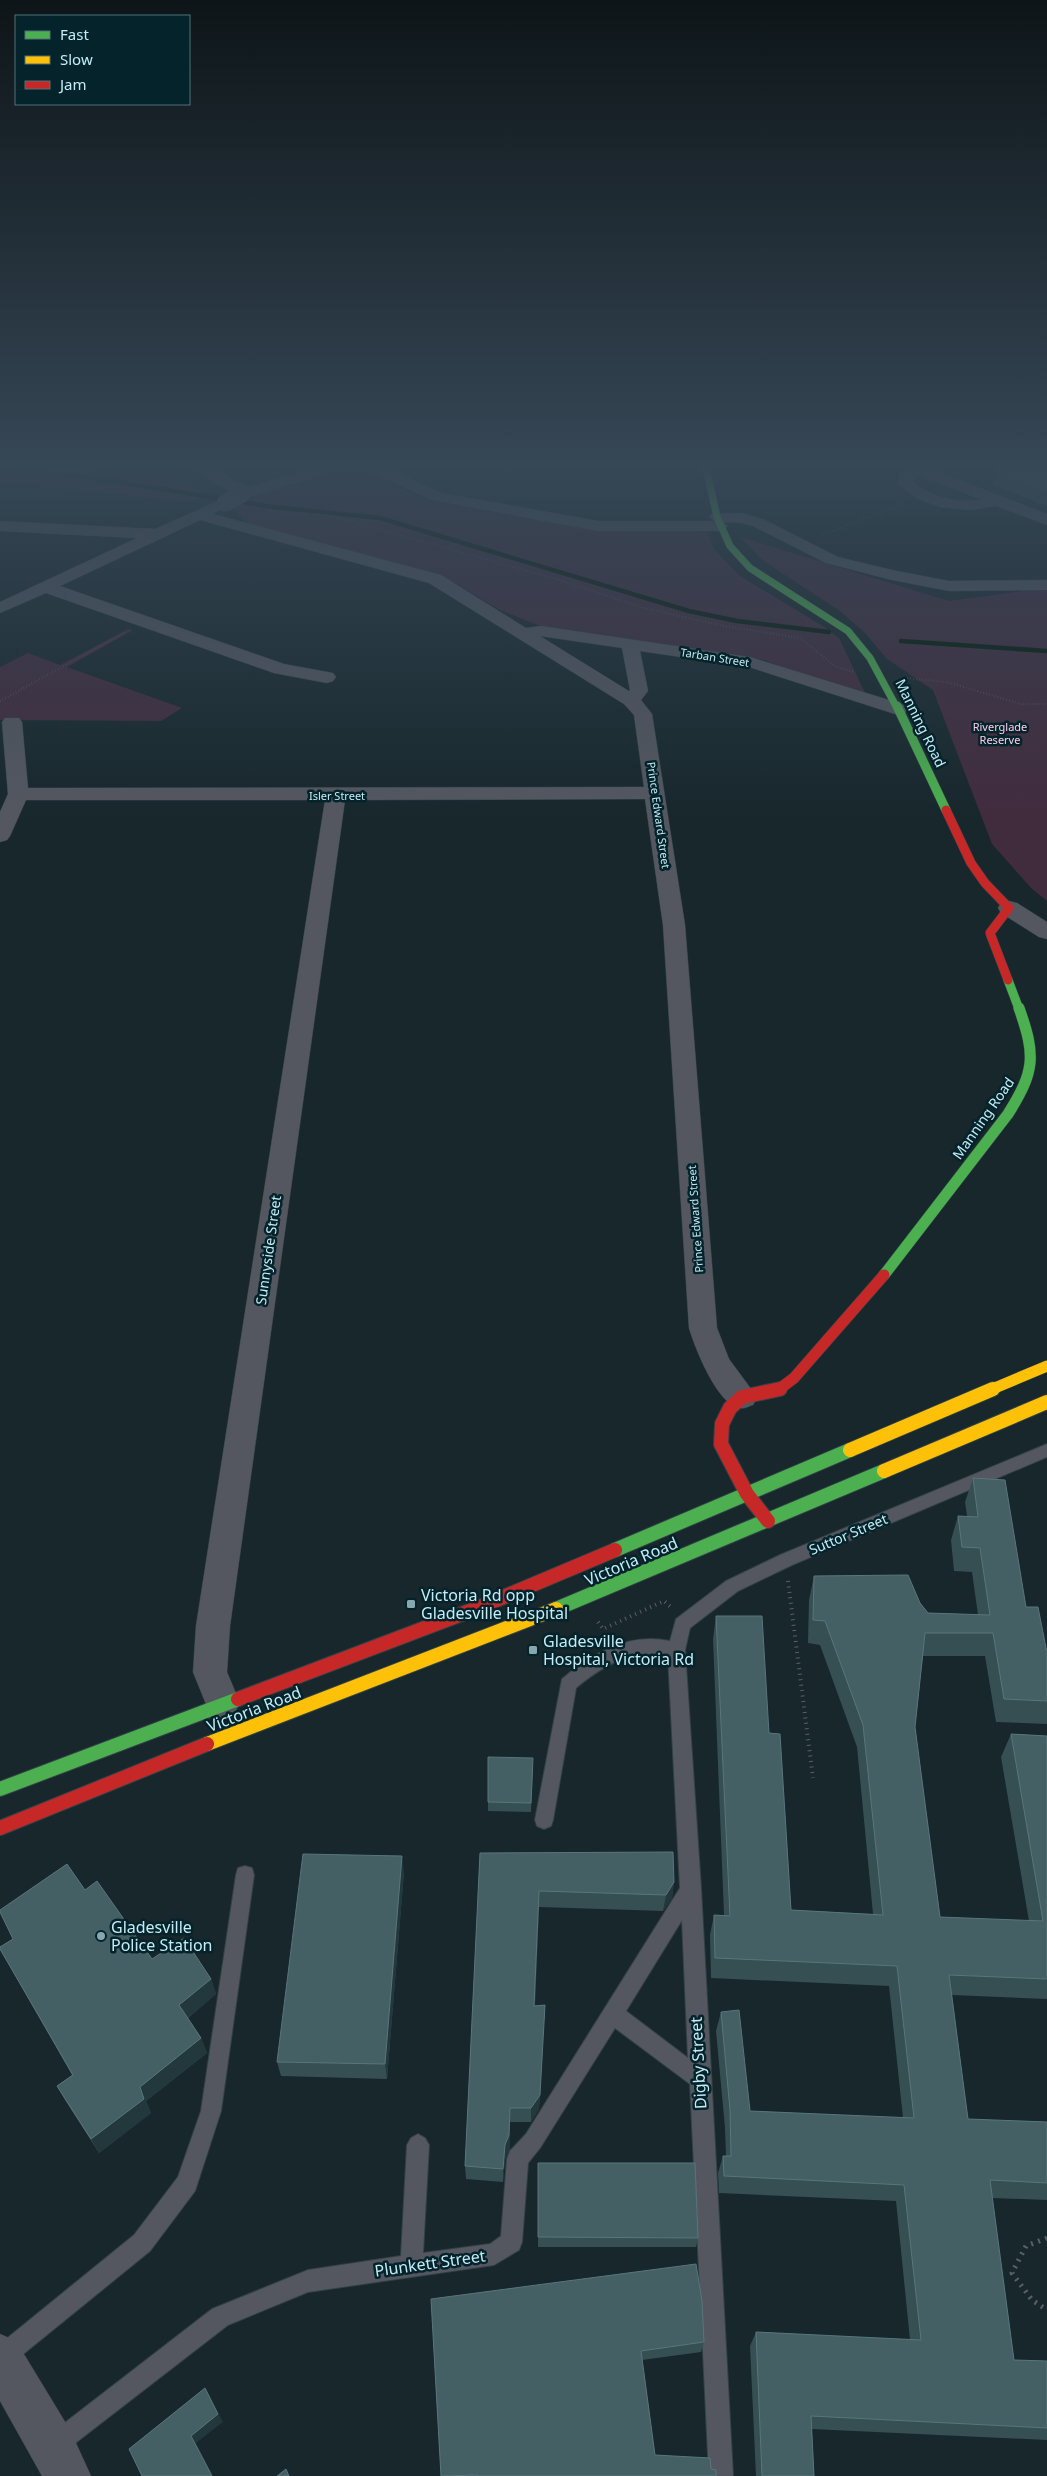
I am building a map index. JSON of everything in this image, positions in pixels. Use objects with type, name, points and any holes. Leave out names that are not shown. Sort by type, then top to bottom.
[{"type":"main road","name":"Manning Road","points":[[742,1398],[777,1390],[794,1378],[808,1364],[884,1276],[1008,1114],[1024,1089],[1031,1067],[1028,1044],[990,933],[1009,908],[971,863],[885,682],[858,641],[838,623],[775,584]]},
{"type":"main road","name":"Victoria Road","points":[[0,1789],[475,1608],[1047,1366]]},
{"type":"main road","points":[[742,1398],[730,1408],[722,1424],[721,1444],[747,1494],[768,1521]]},
{"type":"main road","name":"Victoria Road","points":[[0,1828],[130,1774],[594,1595],[1047,1402]]},
{"type":"street","points":[[0,608],[52,584]]},
{"type":"street","name":"Prince Edward Street","points":[[443,584],[526,633],[631,700],[643,714],[674,925],[703,1328],[711,1354],[722,1374],[742,1398]]},
{"type":"street","points":[[938,584],[949,586],[1047,585]]},
{"type":"street","points":[[45,587],[280,669],[327,677]]},
{"type":"street","name":"Tarban Street","points":[[526,633],[541,631],[763,665],[864,701],[898,710]]},
{"type":"street","points":[[630,645],[639,691],[631,700]]},
{"type":"street","points":[[0,836],[18,794],[12,722]]},
{"type":"street","name":"Isler Street","points":[[18,794],[656,793]]},
{"type":"street","name":"Sunnyside Street","points":[[222,1704],[210,1672],[212,1634],[336,795]]},
{"type":"street","points":[[1009,908],[1047,932]]},
{"type":"street","points":[[0,2358],[60,2461]]},
{"type":"lane","name":"Suttor Street","points":[[676,1650],[682,1624],[732,1586],[786,1560],[1047,1450]]},
{"type":"lane","points":[[544,1820],[568,1684],[580,1672],[604,1658],[633,1646],[661,1645],[676,1650]]},
{"type":"lane","name":"Digby Street","points":[[676,1650],[691,1888],[698,2078],[721,2476]]},
{"type":"lane","points":[[0,2358],[142,2243],[187,2183],[211,2111],[245,1875]]},
{"type":"lane","name":"Plunkett Street","points":[[60,2461],[220,2317],[308,2281],[494,2254],[512,2242],[518,2159],[533,2141],[691,1888]]},
{"type":"lane","points":[[613,2014],[698,2078]]},
{"type":"lane","points":[[411,2266],[418,2146]]},
{"type":"path","points":[[570,584],[640,607],[724,626],[800,638],[811,643],[827,663],[842,670],[860,673]]},
{"type":"path","points":[[0,701],[143,622]]},
{"type":"path","points":[[899,678],[948,682],[1018,705],[1033,706],[1047,704]]},
{"type":"path","points":[[786,1560],[813,1778]]},
{"type":"path","points":[[598,1622],[603,1629],[664,1601],[677,1612],[693,1615]]},
{"type":"path","points":[[1047,2238],[1026,2246],[1012,2273],[1032,2300],[1047,2310]]},
{"type":"green space","points":[[457,584],[752,584],[826,628],[839,638],[868,699],[764,660],[540,626],[500,610]]},
{"type":"green space","name":"Riverglade Reserve","points":[[798,584],[892,584],[949,601],[1047,588],[1047,901],[1031,888],[992,844],[933,690],[887,659],[866,634],[840,611]]},
{"type":"green space","points":[[128,629],[133,630],[67,667],[182,708],[161,721],[0,720],[0,667],[28,653],[60,665]]},
{"type":"building","points":[[973,1478],[1005,1480],[1026,1607],[1038,1607],[1047,1653],[1047,1701],[1004,1699],[993,1633],[925,1633],[915,1727],[940,1917],[1043,1921],[1011,1734],[1047,1736],[1047,1979],[949,1975],[968,2119],[1047,2122],[1047,2183],[990,2180],[1014,2360],[1047,2361],[1047,2428],[811,2416],[814,2476],[762,2476],[756,2332],[921,2340],[904,2185],[724,2176],[723,2156],[731,2156],[730,2110],[721,2012],[739,2010],[750,2111],[914,2118],[897,1966],[715,1958],[714,1915],[730,1916],[716,1616],[762,1616],[769,1733],[780,1734],[791,1910],[883,1915],[863,1725],[825,1621],[813,1620],[814,1576],[908,1575],[920,1603],[928,1613],[990,1615],[980,1548],[962,1547],[958,1516],[978,1517]]},
{"type":"building","points":[[488,1757],[533,1758],[531,1803],[488,1802]]},
{"type":"building","points":[[673,1852],[674,1882],[666,1895],[539,1891],[534,2006],[545,2005],[540,2095],[531,2108],[510,2108],[509,2135],[505,2145],[503,2169],[465,2166],[480,1853]]},
{"type":"building","points":[[303,1854],[402,1856],[385,2064],[277,2062]]},
{"type":"building","points":[[67,1864],[85,1890],[97,1881],[152,1959],[184,1938],[211,1979],[179,2005],[201,2038],[140,2087],[144,2099],[91,2139],[57,2086],[73,2075],[0,1949],[0,1947],[13,1939],[0,1910]]},
{"type":"building","points":[[538,2163],[695,2163],[698,2238],[538,2237]]},
{"type":"building","points":[[696,2264],[702,2301],[704,2342],[641,2351],[655,2455],[710,2458],[711,2469],[716,2470],[716,2476],[441,2476],[431,2299]]},
{"type":"building","points":[[205,2388],[218,2414],[191,2436],[212,2476],[142,2476],[129,2449]]},
{"type":"building","points":[[286,2469],[289,2476],[277,2476]]},
{"type":"waterway","points":[[598,584],[689,611],[737,621],[829,632]]},
{"type":"waterway","points":[[901,641],[1047,651]]},
{"type":"traffic: fast","points":[[774,584],[848,631],[870,658],[898,709],[946,810]]},
{"type":"traffic: fast","points":[[884,1275],[1008,1114],[1026,1084],[1031,1063],[1028,1039],[1008,980]]},
{"type":"traffic: fast","points":[[615,1550],[850,1450]]},
{"type":"traffic: fast","points":[[556,1609],[884,1471]]},
{"type":"traffic: fast","points":[[0,1789],[238,1699]]},
{"type":"traffic: slow","points":[[850,1450],[1047,1366]]},
{"type":"traffic: slow","points":[[884,1471],[1047,1402]]},
{"type":"traffic: slow","points":[[207,1744],[556,1609]]},
{"type":"traffic: jam","points":[[946,810],[971,863],[985,883],[1009,908],[990,933],[1008,980]]},
{"type":"traffic: jam","points":[[768,1521],[747,1494],[721,1444],[722,1424],[730,1408],[742,1397],[777,1391],[794,1378],[884,1275]]},
{"type":"traffic: jam","points":[[238,1699],[475,1609],[615,1550]]},
{"type":"traffic: jam","points":[[0,1828],[207,1744]]},
{"type":"place","name":"Victoria Rd opp Gladesville Hospital","points":[[411,1604]]},
{"type":"place","name":"Gladesville Hospital, Victoria Rd","points":[[533,1650]]},
{"type":"place","name":"Gladesville Police Station","points":[[101,1936]]}]
